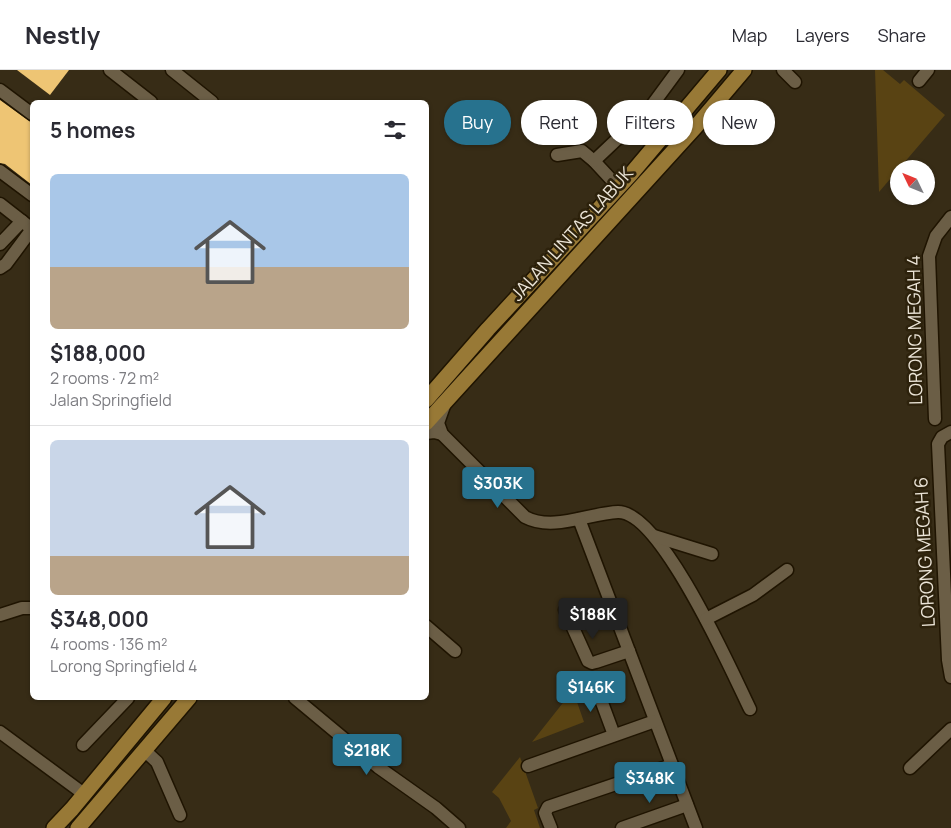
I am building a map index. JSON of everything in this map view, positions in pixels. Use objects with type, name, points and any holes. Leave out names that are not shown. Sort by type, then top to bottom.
[{"type":"main road","name":"JALAN LINTAS LABUK","points":[[693,101],[719,70]]},
{"type":"main road","name":"JALAN LINTAS LABUK","points":[[429,420],[699,123],[744,70]]},
{"type":"main road","points":[[553,260],[560,262],[565,260],[660,157],[699,123]]},
{"type":"main road","name":"JALAN LINTAS LABUK","points":[[429,397],[488,329],[619,188],[656,145]]},
{"type":"main road","points":[[54,828],[162,700]]},
{"type":"main road","points":[[78,828],[187,700]]},
{"type":"street","points":[[110,70],[148,100]]},
{"type":"street","points":[[172,70],[210,100]]},
{"type":"street","points":[[656,100],[678,70]]},
{"type":"street","points":[[783,70],[795,82]]},
{"type":"street","points":[[918,80],[928,70]]},
{"type":"street","points":[[0,90],[30,112]]},
{"type":"street","points":[[594,161],[611,145]]},
{"type":"street","points":[[557,155],[582,151],[619,188]]},
{"type":"street","points":[[0,171],[30,194]]},
{"type":"street","points":[[0,204],[30,227]]},
{"type":"street","name":"LORONG MEGAH 4","points":[[935,418],[929,256],[936,236],[951,217]]},
{"type":"street","points":[[0,244],[22,220]]},
{"type":"street","points":[[0,268],[6,264],[30,232]]},
{"type":"street","points":[[445,402],[438,423],[442,434],[525,517],[538,522],[548,522],[580,519],[618,512],[628,513],[634,516],[654,536],[688,586],[713,630],[750,709]]},
{"type":"street","name":"LORONG MEGAH 6","points":[[951,432],[942,437],[938,444],[945,487],[948,660],[951,677]]},
{"type":"street","points":[[429,433],[442,434]]},
{"type":"street","points":[[580,519],[696,828]]},
{"type":"street","points":[[654,536],[712,554]]},
{"type":"street","points":[[706,619],[752,595],[787,570]]},
{"type":"street","points":[[0,615],[22,608],[30,608]]},
{"type":"street","points":[[565,610],[588,661],[592,663],[629,651]]},
{"type":"street","points":[[429,629],[455,651]]},
{"type":"street","points":[[594,681],[614,735]]},
{"type":"street","points":[[83,746],[126,700]]},
{"type":"street","points":[[297,700],[378,767],[436,808],[459,828]]},
{"type":"street","points":[[528,766],[656,721]]},
{"type":"street","points":[[910,768],[951,729]]},
{"type":"street","points":[[0,732],[84,794]]},
{"type":"street","points":[[144,750],[157,762],[180,815]]},
{"type":"street","points":[[551,828],[546,813],[548,807],[672,766]]},
{"type":"street","points":[[622,828],[687,805]]},
{"type":"shaded area","points":[[875,70],[883,70],[900,84],[904,80],[945,115],[906,160],[890,160],[890,179],[879,192]]},
{"type":"shaded area","points":[[581,680],[587,698],[577,702],[584,722],[532,742]]},
{"type":"shaded area","points":[[520,757],[538,808],[534,810],[540,828],[506,828],[511,821],[499,798],[492,792]]},
{"type":"building","points":[[17,70],[69,70],[50,95]]},
{"type":"building","points":[[0,100],[30,122],[30,183],[5,164],[0,163]]}]
